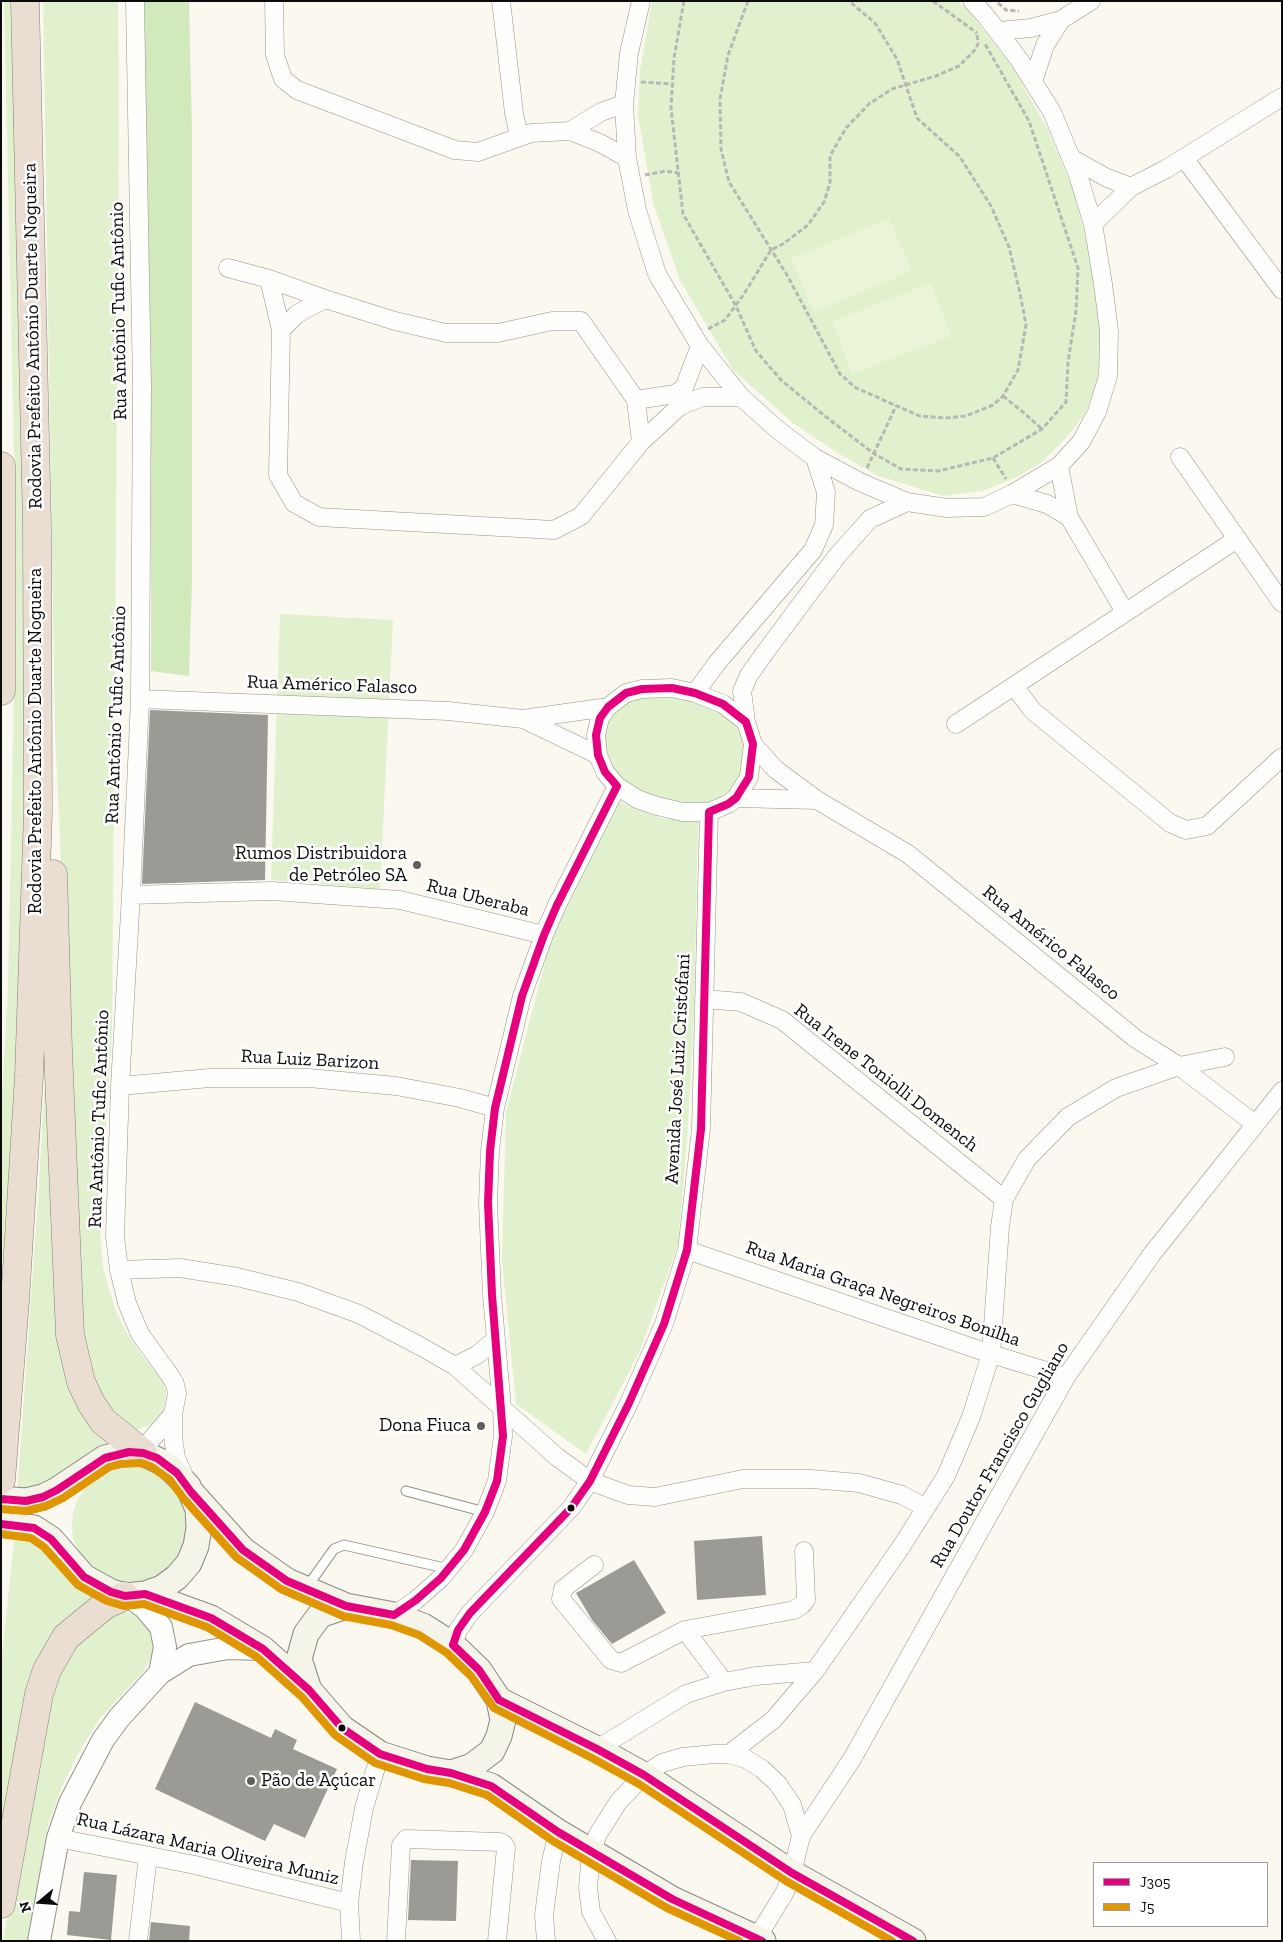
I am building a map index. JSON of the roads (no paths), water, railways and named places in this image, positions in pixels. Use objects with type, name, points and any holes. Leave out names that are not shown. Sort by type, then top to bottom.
[{"type":"highway","name":"Rodovia Prefeito Antônio Duarte Nogueira","points":[[2,1468],[18,1262],[29,1076],[38,812],[37,527],[25,1]]},
{"type":"highway","name":"Rodovia Prefeito Antônio Duarte Nogueira","points":[[1,466],[1,691]]},
{"type":"highway","points":[[1,638],[2,633]]},
{"type":"highway","points":[[37,638],[51,818],[58,1050],[70,1335],[81,1382],[91,1403],[103,1421],[144,1452]]},
{"type":"highway","points":[[1,1904],[39,1694],[47,1670],[66,1637],[71,1632],[105,1605],[133,1595]]},
{"type":"main road","points":[[1,1499],[26,1501],[43,1497],[57,1490],[105,1458],[129,1452],[144,1452],[166,1464],[243,1550],[287,1581],[346,1606],[394,1615],[423,1626],[453,1645],[479,1670],[499,1700],[503,1720],[499,1736],[492,1751],[472,1766],[451,1773]]},
{"type":"main road","points":[[133,1595],[162,1588],[177,1577],[189,1563],[196,1546],[199,1528],[198,1510],[190,1489]]},
{"type":"main road","points":[[1,1524],[34,1528],[51,1538],[84,1576],[111,1592],[133,1595],[211,1618],[263,1648],[310,1690],[342,1728],[380,1754],[491,1786],[591,1853],[672,1899],[759,1940]]},
{"type":"main road","points":[[310,1690],[300,1659],[306,1634],[320,1615],[346,1606]]},
{"type":"main road","points":[[499,1700],[597,1749],[644,1775],[792,1873],[913,1941]]},
{"type":"street","name":"Rua Antônio Tufic Antônio","points":[[134,1],[142,386],[140,699],[132,895],[120,1086],[115,1236],[119,1270],[127,1303],[140,1334],[169,1374],[177,1394],[173,1414],[173,1437],[176,1458],[190,1489]]},
{"type":"street","points":[[274,1],[275,55],[283,79],[297,90],[454,150],[478,152],[531,134],[570,131],[600,143],[628,158]]},
{"type":"street","points":[[501,1],[514,113],[519,138]]},
{"type":"street","points":[[641,1],[629,53],[624,104],[631,177],[637,210],[657,274],[700,346],[741,397],[778,430],[815,458],[860,482],[907,502],[946,508],[984,507],[1012,494],[1060,466],[1081,442],[1097,412],[1108,376],[1109,331],[1103,284],[1092,224],[1071,158],[1052,112],[998,31],[972,1]]},
{"type":"street","points":[[998,31],[1031,28],[1061,20],[1091,1]]},
{"type":"street","points":[[1033,82],[1044,45],[1061,20]]},
{"type":"street","points":[[1092,224],[1132,187],[1184,158],[1282,97]]},
{"type":"street","points":[[570,131],[601,112],[624,104]]},
{"type":"street","points":[[1071,158],[1107,178],[1132,187]]},
{"type":"street","points":[[1184,158],[1282,290]]},
{"type":"street","points":[[228,268],[269,279],[395,321],[446,332],[498,333],[552,321],[581,321],[636,400],[641,442]]},
{"type":"street","points":[[269,279],[280,330],[278,475],[294,503],[319,517],[554,530],[580,516],[677,400],[684,388],[700,346]]},
{"type":"street","points":[[280,330],[297,314],[326,299]]},
{"type":"street","points":[[636,400],[741,397]]},
{"type":"street","points":[[1180,457],[1282,603]]},
{"type":"street","points":[[696,693],[717,663],[813,550],[824,524],[826,492],[815,458]]},
{"type":"street","points":[[1060,466],[1069,517],[1125,612]]},
{"type":"street","points":[[1012,494],[1046,504],[1069,517]]},
{"type":"street","points":[[746,722],[723,704],[696,693],[672,688],[642,689],[626,693],[608,707],[600,718],[596,735],[598,755],[605,772],[617,786],[638,799],[657,806],[683,812],[708,812],[728,804],[736,798],[749,777],[754,744],[746,722],[742,690],[749,675],[822,576],[870,519],[907,502]]},
{"type":"street","points":[[956,724],[1237,539]]},
{"type":"street","points":[[804,561],[822,576]]},
{"type":"street","points":[[1014,686],[1033,711],[1170,823],[1186,830],[1207,826],[1282,757]]},
{"type":"street","name":"Rua Américo Falasco","points":[[140,699],[448,711],[523,719],[608,707]]},
{"type":"street","name":"Rua Américo Falasco","points":[[523,719],[598,755]]},
{"type":"street","name":"Rua Américo Falasco","points":[[754,744],[776,769],[817,800],[908,854],[1136,1039],[1178,1066],[1255,1124]]},
{"type":"street","points":[[394,1615],[416,1600],[449,1569],[464,1550],[486,1512],[497,1482],[503,1436],[488,1203],[490,1151],[495,1108],[522,996],[544,936],[556,905],[617,786]]},
{"type":"street","name":"Rua Américo Falasco","points":[[736,798],[817,800]]},
{"type":"street","name":"Avenida José Luiz Cristófani","points":[[453,1645],[458,1630],[470,1612],[571,1508],[590,1480],[629,1403],[664,1324],[687,1250],[701,1130],[708,812]]},
{"type":"street","name":"Rua Uberaba","points":[[132,895],[272,891],[400,900],[544,936]]},
{"type":"street","name":"Rua Irene Toniolli Domench","points":[[704,998],[741,1002],[782,1020],[1004,1199]]},
{"type":"street","points":[[729,1754],[773,1720],[815,1671],[946,1476],[971,1417],[991,1354],[1000,1227],[1004,1199],[1027,1159],[1068,1117],[1116,1088],[1178,1066],[1225,1057]]},
{"type":"street","name":"Rua Luiz Barizon","points":[[120,1086],[210,1078],[309,1078],[396,1086],[460,1098],[495,1108]]},
{"type":"street","name":"Rua Doutor Francisco Gugliano","points":[[801,1836],[852,1759],[1066,1377],[1152,1254],[1282,1091]]},
{"type":"street","name":"Rua Maria Graça Negreiros Bonilha","points":[[687,1250],[991,1354],[1066,1377]]},
{"type":"street","points":[[119,1270],[180,1268],[237,1277],[298,1292],[359,1314],[455,1366],[557,1456],[590,1480],[628,1495],[655,1497],[743,1479],[811,1478],[859,1483],[902,1495],[926,1508]]},
{"type":"street","points":[[455,1366],[477,1356],[496,1339]]},
{"type":"street","points":[[144,1452],[150,1441],[173,1414]]},
{"type":"street","points":[[594,1566],[563,1589],[561,1599],[610,1660],[621,1663],[686,1630],[794,1610],[806,1600],[804,1551]]},
{"type":"street","points":[[133,1595],[160,1627],[165,1647],[160,1673]]},
{"type":"street","points":[[686,1630],[724,1682]]},
{"type":"street","points":[[39,1941],[58,1838],[70,1803],[103,1740],[119,1718],[160,1673],[189,1655],[228,1648],[263,1648]]},
{"type":"street","points":[[597,1749],[686,1694],[724,1682],[756,1676],[815,1671]]},
{"type":"street","points":[[351,1941],[349,1902],[354,1862],[364,1808],[380,1754]]},
{"type":"street","points":[[607,1941],[591,1912],[588,1888],[591,1853],[598,1834],[619,1801],[644,1775],[662,1763],[682,1758],[714,1754],[729,1754],[746,1760],[762,1769],[778,1784],[792,1805],[801,1836],[792,1873],[785,1892],[759,1940]]},
{"type":"street","points":[[546,1941],[544,1915],[558,1832]]},
{"type":"street","name":"Rua Lázara Maria Oliveira Muniz","points":[[58,1838],[148,1856],[349,1902]]},
{"type":"street","points":[[396,1941],[401,1845],[406,1839],[500,1842],[504,1844],[506,1848],[496,1941]]},
{"type":"street","points":[[138,1941],[148,1856]]},
{"type":"lane","points":[[406,1492],[486,1512]]},
{"type":"lane","points":[[306,1589],[334,1549],[344,1545],[449,1569]]},
{"type":"place","name":"Rumos Distribuidora de Petróleo SA","points":[[417,865]]},
{"type":"place","name":"Dona Fiuca","points":[[481,1426]]},
{"type":"place","name":"Pão de Açúcar","points":[[251,1781]]}]
